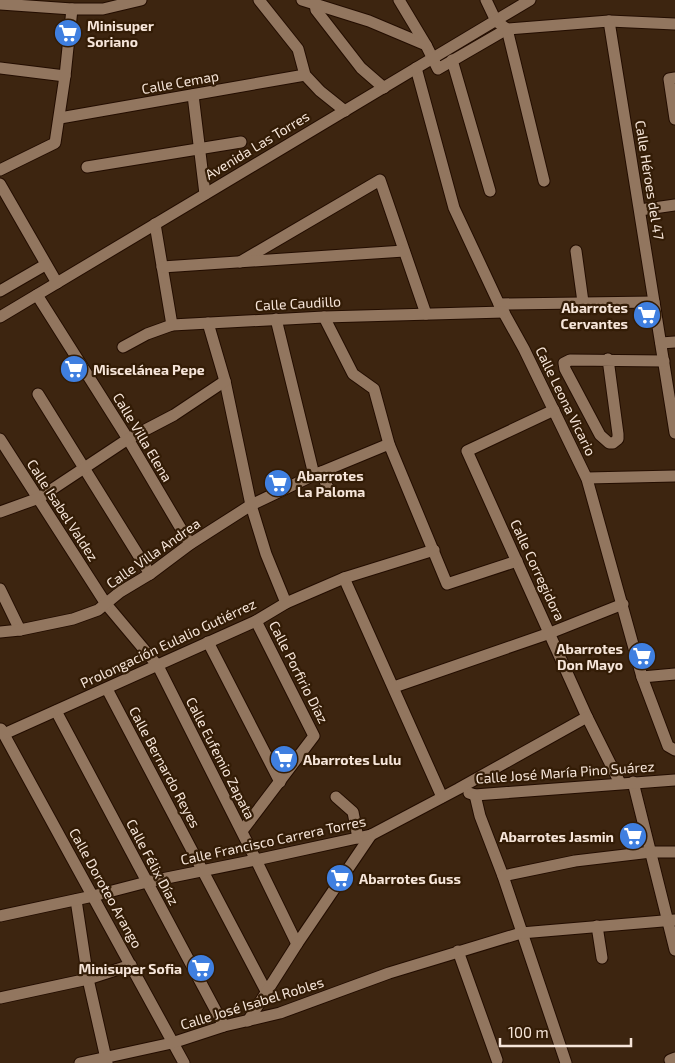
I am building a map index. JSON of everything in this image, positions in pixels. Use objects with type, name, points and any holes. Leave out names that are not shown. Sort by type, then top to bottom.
[{"type":"street","points":[[0,4],[103,9],[142,0]]},
{"type":"street","points":[[259,0],[298,49],[305,75],[320,91],[345,111]]},
{"type":"street","points":[[302,0],[369,21],[426,45]]},
{"type":"street","points":[[400,0],[435,63],[452,60],[507,29],[610,21],[675,24]]},
{"type":"street","points":[[486,0],[496,21],[507,29],[544,181]]},
{"type":"street","name":"Avenida Las Torres","points":[[0,317],[384,88],[417,74],[530,0]]},
{"type":"street","points":[[315,4],[316,10],[361,68],[384,88]]},
{"type":"street","points":[[0,170],[55,143],[66,76],[66,6]]},
{"type":"street","name":"Calle Héroes del 47","points":[[610,21],[675,433]]},
{"type":"street","points":[[452,60],[490,191]]},
{"type":"street","points":[[0,68],[66,76]]},
{"type":"street","name":"Calle Leona Vicario","points":[[417,74],[454,208],[501,308],[524,349],[587,478],[642,677],[668,746],[675,750]]},
{"type":"street","name":"Calle Cemap","points":[[60,118],[305,75]]},
{"type":"street","points":[[675,78],[669,78],[675,119]]},
{"type":"street","points":[[193,95],[205,194]]},
{"type":"street","points":[[88,167],[240,142]]},
{"type":"street","points":[[240,262],[380,180],[426,314]]},
{"type":"street","points":[[0,184],[57,283]]},
{"type":"street","points":[[640,210],[675,205]]},
{"type":"street","points":[[155,224],[172,325]]},
{"type":"street","points":[[162,267],[404,251]]},
{"type":"street","points":[[576,251],[583,302]]},
{"type":"street","points":[[0,291],[45,265]]},
{"type":"street","name":"Calle Villa Elena","points":[[37,295],[128,439],[190,544]]},
{"type":"street","name":"Calle Caudillo","points":[[122,347],[147,334],[172,325],[426,314],[583,302],[654,302]]},
{"type":"street","points":[[324,317],[353,374],[374,389],[389,444],[447,584],[517,561]]},
{"type":"street","points":[[276,319],[318,473],[328,488]]},
{"type":"street","points":[[208,323],[224,381],[251,505],[266,554],[286,603]]},
{"type":"street","points":[[661,343],[675,342]]},
{"type":"street","points":[[608,359],[618,434],[618,439],[614,443],[609,443],[600,435],[564,369],[564,363],[570,360],[608,359],[664,361]]},
{"type":"street","points":[[0,512],[38,498],[128,439],[174,415],[224,381]]},
{"type":"street","points":[[38,394],[150,574]]},
{"type":"street","name":"Calle Corregidora","points":[[554,410],[467,451],[587,717],[620,783]]},
{"type":"street","name":"Calle Isabel Valdez","points":[[0,440],[106,604],[158,666]]},
{"type":"street","name":"Calle Villa Andrea","points":[[0,632],[20,630],[87,615],[150,574],[190,544],[251,505],[318,473],[389,444]]},
{"type":"street","points":[[587,478],[675,476]]},
{"type":"street","name":"Prolongación Eulalio Gutiérrez","points":[[2,731],[107,689],[256,621],[286,603],[344,578],[434,550]]},
{"type":"street","points":[[344,578],[442,797]]},
{"type":"street","points":[[0,589],[20,630]]},
{"type":"street","points":[[394,687],[550,633],[623,604]]},
{"type":"street","name":"Calle Porfirio Díaz","points":[[242,831],[314,736],[256,621]]},
{"type":"street","points":[[208,642],[280,782]]},
{"type":"street","name":"Calle Eufemio Zapata","points":[[158,666],[242,831],[296,944]]},
{"type":"street","points":[[642,677],[675,674]]},
{"type":"street","name":"Calle Bernardo Reyes","points":[[107,689],[266,991]]},
{"type":"street","name":"Calle Félix Díaz","points":[[56,711],[224,1026]]},
{"type":"street","name":"Calle Francisco Carrera Torres","points":[[0,916],[76,900],[147,882],[371,835],[458,790],[587,717]]},
{"type":"street","name":"Calle Doroteo Arango","points":[[2,731],[184,1063]]},
{"type":"street","name":"Calle José María Pino Suárez","points":[[458,790],[475,795],[675,780]]},
{"type":"street","points":[[633,782],[671,921],[675,950]]},
{"type":"street","points":[[475,795],[480,816],[503,876],[566,1063]]},
{"type":"street","points":[[336,797],[353,812],[358,838]]},
{"type":"street","points":[[248,1021],[296,944],[371,835]]},
{"type":"street","points":[[503,876],[576,861],[651,852],[675,852]]},
{"type":"street","points":[[76,900],[88,979],[106,1060]]},
{"type":"street","name":"Calle José Isabel Robles","points":[[80,1063],[106,1060],[172,1043],[224,1026],[280,1013],[389,973],[521,933],[671,921]]},
{"type":"street","points":[[597,926],[602,958]]},
{"type":"street","points":[[458,951],[498,1060]]},
{"type":"street","points":[[0,998],[88,979],[131,965]]},
{"type":"place","name":"Minisuper Soriano","points":[[68,33]]},
{"type":"place","name":"Abarrotes Cervantes","points":[[647,315]]},
{"type":"place","name":"Miscelánea Pepe","points":[[74,369]]},
{"type":"place","name":"Abarrotes La Paloma","points":[[278,483]]},
{"type":"place","name":"Abarrotes Don Mayo","points":[[642,656]]},
{"type":"place","name":"Abarrotes Lulu","points":[[284,759]]},
{"type":"place","name":"Abarrotes Jasmin","points":[[633,836]]},
{"type":"place","name":"Abarrotes Guss","points":[[340,878]]},
{"type":"place","name":"Minisuper Sofia","points":[[201,968]]}]
